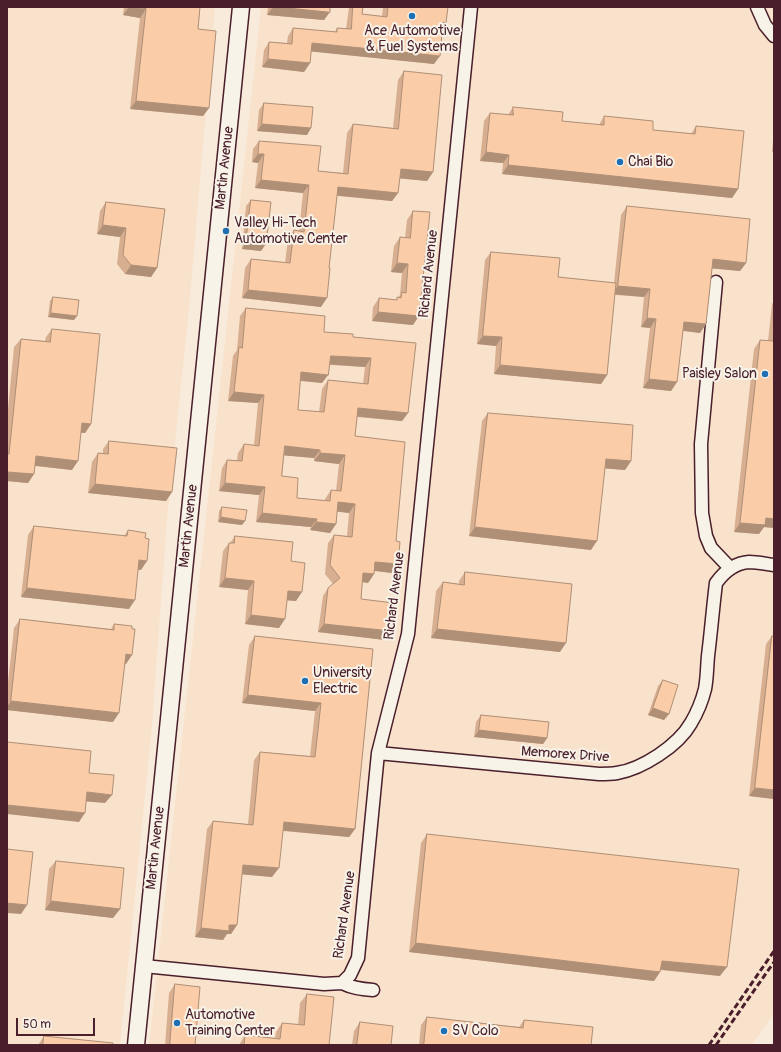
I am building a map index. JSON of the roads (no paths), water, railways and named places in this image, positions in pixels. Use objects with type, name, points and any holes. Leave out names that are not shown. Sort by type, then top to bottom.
[{"type":"street","name":"Martin Avenue","points":[[136,1045],[241,7]]},
{"type":"street","name":"Richard Avenue","points":[[342,983],[350,975],[358,958],[378,753],[408,634],[471,7]]},
{"type":"street","points":[[756,7],[765,25],[774,36]]},
{"type":"street","points":[[716,282],[700,444],[702,513],[706,536],[711,548],[730,568]]},
{"type":"street","name":"Memorex Drive","points":[[378,753],[599,774],[617,773],[632,769],[647,762],[660,754],[682,734],[690,724],[698,708],[705,688],[716,583],[730,568],[749,562],[774,565]]},
{"type":"street","points":[[144,966],[324,984],[342,983],[358,989],[373,990]]},
{"type":"railway","points":[[709,1045],[774,951]]},
{"type":"railway","points":[[716,1045],[774,962]]},
{"type":"place","name":"Ace Automotive & Fuel Systems","points":[[412,16]]},
{"type":"place","name":"Chai Bio","points":[[620,162]]},
{"type":"place","name":"Valley Hi-Tech Automotive Center","points":[[226,231]]},
{"type":"place","name":"Paisley Salon","points":[[765,374]]},
{"type":"place","name":"University Electric","points":[[305,681]]},
{"type":"place","name":"Automotive Training Center","points":[[177,1023]]},
{"type":"place","name":"SV Colo","points":[[444,1031]]}]
